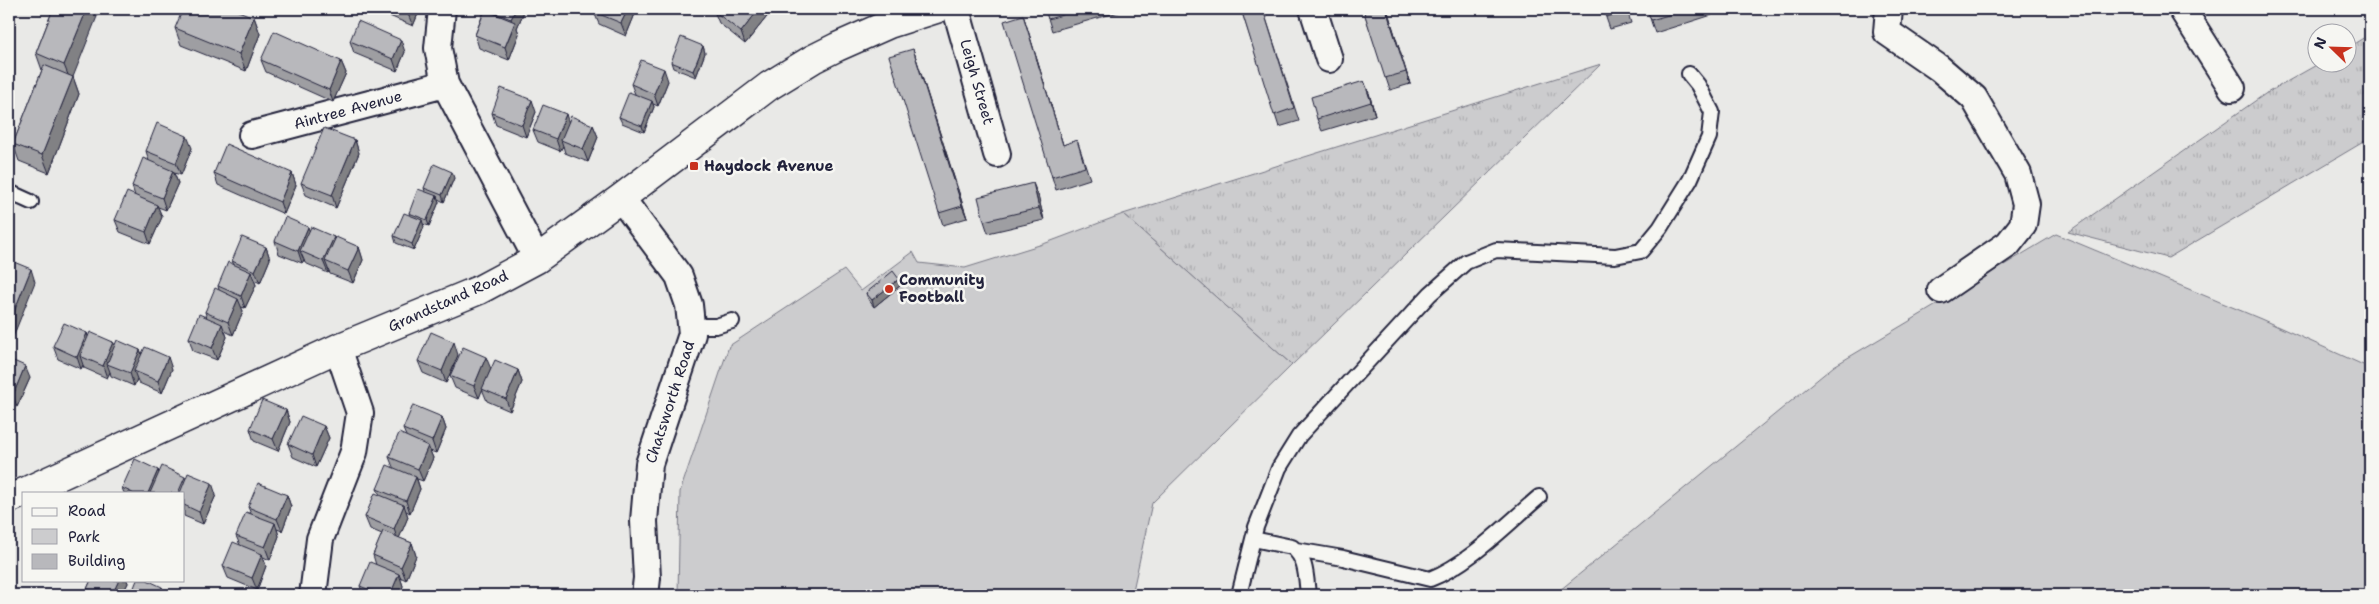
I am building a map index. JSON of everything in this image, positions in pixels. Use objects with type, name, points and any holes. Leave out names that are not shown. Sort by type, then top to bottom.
[{"type":"street","points":[[442,9],[438,48],[445,84],[537,259]]},
{"type":"street","name":"Grandstand Road","points":[[24,492],[338,348],[479,290],[537,259],[769,86],[813,59],[889,24],[936,9]]},
{"type":"street","name":"Leigh Street","points":[[956,9],[997,154]]},
{"type":"street","points":[[1313,9],[1329,59]]},
{"type":"street","points":[[1889,9],[1887,32],[1940,68],[1974,98],[2018,174],[2026,204],[2023,225],[2008,244],[1941,290]]},
{"type":"street","points":[[2182,9],[2232,88]]},
{"type":"street","name":"Aintree Avenue","points":[[252,135],[445,84]]},
{"type":"street","name":"Chatsworth Road","points":[[621,198],[679,276],[689,305],[692,334],[649,464],[644,521],[645,595]]},
{"type":"street","points":[[313,595],[320,539],[354,452],[360,413],[338,348]]},
{"type":"street","name":"Grandstand Road","points":[[9,499],[22,493]]},
{"type":"lane","points":[[1239,595],[1253,539],[1279,468],[1299,436],[1430,294],[1466,262],[1496,250],[1615,256],[1641,251],[1660,228],[1690,180],[1709,137],[1712,112],[1698,85],[1689,74]]},
{"type":"lane","points":[[9,192],[31,202]]},
{"type":"lane","points":[[691,326],[716,326],[732,321]]},
{"type":"lane","points":[[1253,539],[1430,579],[1443,574],[1475,551],[1539,497]]},
{"type":"lane","points":[[1296,550],[1305,566],[1308,595]]},
{"type":"green space","points":[[2370,34],[2370,138],[2168,258],[2068,232],[2265,94],[2306,71],[2356,72],[2356,43]]},
{"type":"green space","points":[[1601,64],[1292,365],[1123,214]]},
{"type":"green space","points":[[1123,214],[1292,365],[1152,503],[1132,595],[678,595],[680,492],[729,346],[844,270],[861,291],[913,252],[919,263],[965,268],[1046,243]]},
{"type":"green space","points":[[2056,234],[2261,319],[2370,368],[2370,595],[1554,595],[1834,366]]},
{"type":"building","points":[[53,9],[87,9],[64,65],[36,53]]},
{"type":"building","points":[[183,9],[233,9],[254,17],[239,54],[175,28]]},
{"type":"building","points":[[397,9],[411,9],[408,14]]},
{"type":"building","points":[[485,9],[516,9],[511,19]]},
{"type":"building","points":[[596,9],[628,9],[621,23],[594,12]]},
{"type":"building","points":[[716,9],[759,9],[741,32],[714,11]]},
{"type":"building","points":[[1045,9],[1083,9],[1048,19]]},
{"type":"building","points":[[1241,9],[1263,9],[1294,108],[1274,115]]},
{"type":"building","points":[[1363,9],[1386,9],[1406,72],[1385,78]]},
{"type":"building","points":[[1603,9],[1626,9],[1627,11],[1606,17]]},
{"type":"building","points":[[1647,9],[1689,9],[1651,20]]},
{"type":"building","points":[[485,10],[515,22],[505,47],[475,35]]},
{"type":"building","points":[[1023,15],[1063,145],[1077,140],[1085,167],[1052,177],[1004,21]]},
{"type":"building","points":[[358,21],[401,40],[393,59],[350,41]]},
{"type":"building","points":[[274,31],[341,61],[329,90],[261,60]]},
{"type":"building","points":[[681,37],[703,46],[693,71],[671,62]]},
{"type":"building","points":[[913,49],[962,206],[939,213],[889,56]]},
{"type":"building","points":[[641,60],[664,69],[654,94],[631,84]]},
{"type":"building","points":[[44,65],[73,77],[42,155],[13,144]]},
{"type":"building","points":[[1364,81],[1371,102],[1317,119],[1311,97]]},
{"type":"building","points":[[501,88],[532,100],[522,125],[492,113]]},
{"type":"building","points":[[629,92],[652,101],[642,126],[619,117]]},
{"type":"building","points":[[543,105],[566,114],[556,139],[533,130]]},
{"type":"building","points":[[571,116],[593,125],[583,149],[561,140]]},
{"type":"building","points":[[157,123],[187,136],[176,163],[146,151]]},
{"type":"building","points":[[324,128],[355,140],[332,195],[301,183]]},
{"type":"building","points":[[226,144],[292,173],[280,202],[214,173]]},
{"type":"building","points":[[143,158],[173,171],[162,198],[132,186]]},
{"type":"building","points":[[434,164],[452,172],[442,195],[424,188]]},
{"type":"building","points":[[1033,183],[1039,208],[984,221],[978,197]]},
{"type":"building","points":[[418,189],[437,196],[427,220],[409,213]]},
{"type":"building","points":[[127,192],[157,205],[146,232],[115,220]]},
{"type":"building","points":[[404,213],[422,220],[412,244],[394,236]]},
{"type":"building","points":[[285,217],[308,227],[298,251],[275,241]]},
{"type":"building","points":[[311,227],[334,237],[323,261],[300,251]]},
{"type":"building","points":[[242,237],[266,247],[255,271],[232,261]]},
{"type":"building","points":[[336,237],[359,247],[348,271],[325,261]]},
{"type":"building","points":[[9,260],[31,269],[9,324]]},
{"type":"building","points":[[228,262],[251,272],[241,296],[218,286]]},
{"type":"building","points":[[893,271],[899,279],[872,300],[866,293]]},
{"type":"building","points":[[215,288],[238,299],[228,322],[205,312]]},
{"type":"building","points":[[199,314],[222,324],[212,348],[189,338]]},
{"type":"building","points":[[64,323],[87,333],[77,357],[53,346]]},
{"type":"building","points":[[90,332],[113,342],[103,366],[80,356]]},
{"type":"building","points":[[431,332],[454,342],[442,371],[418,361]]},
{"type":"building","points":[[117,340],[140,350],[130,373],[107,364]]},
{"type":"building","points":[[145,347],[168,357],[158,381],[134,371]]},
{"type":"building","points":[[463,347],[486,357],[474,386],[450,376]]},
{"type":"building","points":[[9,359],[25,366],[13,395],[9,393]]},
{"type":"building","points":[[495,360],[518,370],[506,399],[482,389]]},
{"type":"building","points":[[262,400],[286,410],[273,439],[250,429]]},
{"type":"building","points":[[413,405],[442,417],[432,441],[403,429]]},
{"type":"building","points":[[301,416],[324,426],[312,455],[288,444]]},
{"type":"building","points":[[399,433],[428,446],[418,469],[389,457]]},
{"type":"building","points":[[135,459],[158,470],[148,492],[131,492],[122,488]]},
{"type":"building","points":[[387,465],[416,477],[406,501],[377,489]]},
{"type":"building","points":[[162,466],[185,477],[178,492],[150,492]]},
{"type":"building","points":[[188,473],[212,483],[199,512],[185,505],[185,492],[180,492]]},
{"type":"building","points":[[258,483],[287,495],[277,519],[248,507]]},
{"type":"building","points":[[375,493],[404,505],[394,529],[365,517]]},
{"type":"building","points":[[246,512],[275,523],[265,547],[236,536]]},
{"type":"building","points":[[383,531],[412,543],[401,567],[373,555]]},
{"type":"building","points":[[233,542],[262,554],[252,578],[223,566]]},
{"type":"building","points":[[370,562],[399,574],[390,595],[382,595],[360,586]]},
{"type":"building","points":[[90,582],[118,582],[112,595],[102,595],[87,589]]},
{"type":"building","points":[[136,582],[151,582],[162,587],[158,595],[131,595]]},
{"type":"place","name":"Haydock Avenue","points":[[694,166]]},
{"type":"place","name":"Community Football","points":[[889,289]]}]
